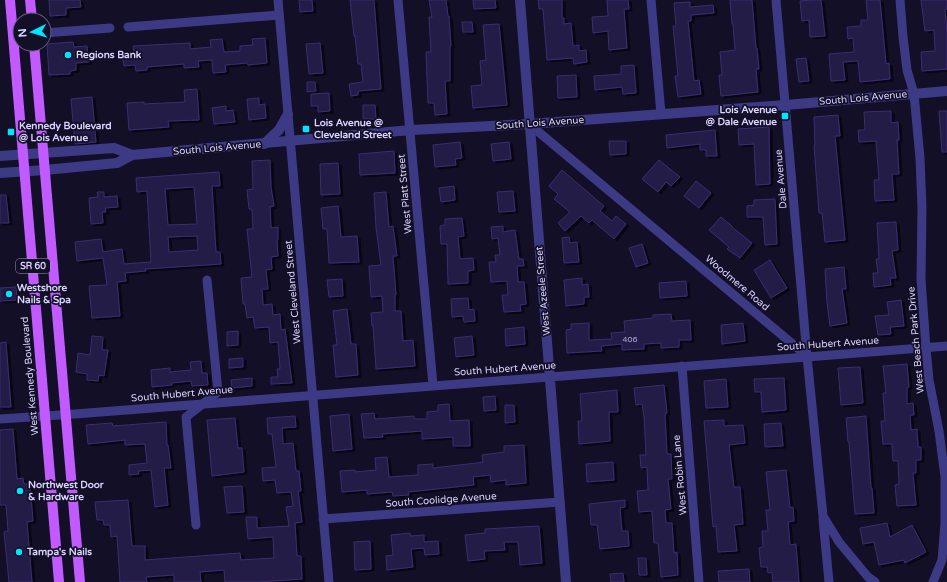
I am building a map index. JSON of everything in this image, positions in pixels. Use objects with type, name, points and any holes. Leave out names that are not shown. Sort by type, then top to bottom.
[{"type":"main road","name":"West Kennedy Boulevard","points":[[10,0],[59,582]]},
{"type":"main road","points":[[30,0],[31,12]]},
{"type":"main road","name":"SR 60","points":[[35,52],[80,582]]},
{"type":"street","name":"West Cleveland Street","points":[[278,0],[329,582]]},
{"type":"street","name":"West Platt Street","points":[[398,0],[433,385]]},
{"type":"street","name":"West Azeele Street","points":[[520,0],[566,582]]},
{"type":"street","points":[[651,0],[661,114]]},
{"type":"street","name":"Dale Avenue","points":[[776,0],[807,356]]},
{"type":"street","name":"West Beach Park Drive","points":[[900,0],[902,38],[907,70],[914,94],[920,158],[922,208],[921,279],[929,380],[939,431],[945,477],[945,523],[942,560],[933,582]]},
{"type":"street","points":[[128,27],[279,15]]},
{"type":"street","points":[[52,32],[110,28]]},
{"type":"street","name":"South Lois Avenue","points":[[0,173],[117,163],[132,155],[290,142],[410,130],[530,124],[786,105],[947,91]]},
{"type":"street","points":[[264,144],[279,130],[288,114]]},
{"type":"street","name":"Woodmere Road","points":[[530,124],[807,356]]},
{"type":"street","name":"South Lois Avenue","points":[[0,156],[114,148],[132,155]]},
{"type":"street","points":[[196,525],[186,417],[218,392],[207,280]]},
{"type":"street","name":"South Hubert Avenue","points":[[0,419],[947,346]]},
{"type":"street","points":[[807,356],[829,582]]},
{"type":"street","name":"West Robin Lane","points":[[682,366],[699,582]]},
{"type":"street","name":"South Coolidge Avenue","points":[[323,519],[560,502]]},
{"type":"street","points":[[823,516],[839,542],[868,577],[875,582]]},
{"type":"building","points":[[49,0],[80,0],[81,7],[66,8],[66,15],[52,16],[52,12],[50,12]]},
{"type":"building","points":[[299,0],[312,0],[313,11],[300,12]]},
{"type":"building","points":[[350,0],[374,0],[381,89],[358,91],[358,95],[351,96],[349,84],[363,82],[361,64],[358,64]]},
{"type":"building","points":[[429,0],[446,0],[449,16],[451,46],[450,81],[445,81],[447,114],[435,115],[434,103],[428,103],[426,52],[431,52],[429,17],[432,17]]},
{"type":"building","points":[[473,0],[495,0],[496,8],[474,9]]},
{"type":"building","points":[[538,0],[562,0],[562,18],[564,18],[564,24],[571,23],[573,46],[579,45],[579,51],[586,50],[587,62],[574,64],[573,58],[547,60],[543,9],[539,9]]},
{"type":"building","points":[[607,0],[628,0],[629,9],[624,9],[627,48],[609,50],[608,31],[593,33],[592,17],[608,16]]},
{"type":"building","points":[[730,0],[752,0],[759,69],[756,69],[758,92],[721,96],[719,75],[722,75],[720,52],[735,50]]},
{"type":"building","points":[[821,0],[825,36],[810,37],[809,20],[802,21],[800,1]]},
{"type":"building","points":[[866,0],[880,0],[886,64],[889,63],[890,79],[860,82],[858,61],[843,62],[845,80],[831,81],[829,54],[854,52],[853,38],[848,39],[847,27],[861,26],[861,20],[868,20]]},
{"type":"building","points":[[921,0],[947,0],[947,9],[945,10],[947,32],[947,69],[922,71],[921,52],[935,51],[934,30],[925,31]]},
{"type":"building","points":[[690,2],[690,7],[713,5],[714,13],[691,15],[691,21],[688,21],[694,81],[699,80],[701,94],[678,97],[675,76],[678,76],[673,26],[676,26],[674,3]]},
{"type":"building","points":[[462,22],[472,22],[473,32],[463,32]]},
{"type":"building","points":[[499,24],[507,105],[473,108],[471,86],[482,85],[480,61],[486,60],[483,25]]},
{"type":"building","points":[[265,38],[267,63],[225,65],[226,72],[213,73],[212,60],[198,61],[199,67],[184,68],[184,64],[147,67],[147,70],[136,71],[135,65],[124,66],[122,54],[134,53],[133,46],[190,43],[190,49],[211,47],[210,40],[222,39],[224,52],[240,51],[240,46],[253,45],[252,39]]},
{"type":"building","name":"Regions Bank","points":[[73,42],[74,47],[87,46],[89,62],[76,63],[76,70],[70,71],[70,74],[49,75],[48,52],[52,52],[52,44]]},
{"type":"building","points":[[320,43],[323,73],[309,74],[306,44]]},
{"type":"building","points":[[806,58],[809,81],[799,82],[796,59]]},
{"type":"building","points":[[634,65],[636,93],[623,94],[622,87],[595,90],[594,76],[621,74],[621,66]]},
{"type":"building","points":[[576,75],[577,97],[558,98],[557,76]]},
{"type":"building","points":[[307,82],[315,82],[316,91],[307,92]]},
{"type":"building","points":[[197,89],[199,120],[168,121],[169,127],[129,130],[127,103],[144,102],[144,104],[185,102],[184,90]]},
{"type":"building","points":[[329,93],[330,111],[318,112],[318,106],[311,106],[311,94]]},
{"type":"building","points":[[92,97],[96,142],[75,144],[71,99]]},
{"type":"building","points":[[259,98],[259,105],[265,104],[266,118],[249,120],[247,99]]},
{"type":"building","points":[[363,105],[375,105],[376,119],[363,119]]},
{"type":"building","points":[[226,106],[226,111],[233,110],[235,122],[214,124],[212,108]]},
{"type":"building","points":[[891,111],[891,123],[898,122],[899,140],[897,140],[899,174],[892,174],[894,200],[875,201],[874,180],[879,180],[876,141],[859,142],[858,130],[865,130],[864,112]]},
{"type":"building","points":[[939,111],[947,111],[947,152],[942,152]]},
{"type":"building","points":[[838,115],[840,136],[835,136],[845,240],[825,242],[822,213],[819,213],[814,145],[814,117]]},
{"type":"building","points":[[769,127],[770,184],[756,185],[754,144],[739,145],[738,129]]},
{"type":"building","points":[[715,130],[717,156],[706,156],[706,150],[700,150],[700,144],[667,148],[666,135]]},
{"type":"building","points":[[609,141],[626,141],[626,154],[610,155]]},
{"type":"building","points":[[460,142],[462,158],[455,159],[456,165],[435,167],[433,145]]},
{"type":"building","points":[[509,142],[511,159],[493,161],[491,144]]},
{"type":"building","points":[[394,151],[395,173],[360,175],[359,154]]},
{"type":"building","points":[[270,160],[271,187],[274,206],[270,207],[271,228],[278,227],[278,256],[271,257],[272,269],[266,270],[268,289],[262,289],[263,305],[272,304],[273,315],[280,314],[281,330],[285,329],[292,383],[271,384],[271,377],[278,377],[277,369],[280,369],[278,342],[270,343],[269,327],[255,328],[253,317],[247,318],[245,304],[243,304],[241,278],[252,277],[247,229],[253,229],[252,209],[249,209],[247,190],[253,189],[252,161]]},
{"type":"building","points":[[659,160],[680,177],[671,186],[666,182],[658,192],[642,179]]},
{"type":"building","points":[[338,163],[340,194],[321,195],[320,164]]},
{"type":"building","points":[[562,170],[604,206],[600,211],[612,221],[616,216],[626,224],[614,239],[592,220],[589,223],[581,216],[565,231],[558,223],[570,212],[554,199],[558,194],[549,186]]},
{"type":"building","points":[[219,172],[220,186],[212,186],[216,252],[220,252],[221,264],[145,269],[146,271],[125,273],[126,281],[117,282],[120,316],[92,318],[89,286],[107,285],[103,258],[77,261],[75,242],[101,239],[103,252],[122,249],[124,264],[151,262],[147,191],[137,192],[136,178]],"holes":[[[194,187],[197,224],[168,225],[165,189]],[[197,236],[198,250],[169,252],[168,237]]]},
{"type":"building","points":[[696,181],[711,193],[699,208],[684,196]]},
{"type":"building","points":[[454,186],[455,200],[441,202],[439,188]]},
{"type":"building","points":[[513,191],[515,211],[499,212],[497,192]]},
{"type":"building","points":[[97,192],[104,192],[104,197],[117,196],[118,207],[105,208],[106,212],[102,212],[103,223],[91,224],[89,198],[98,197]]},
{"type":"building","points":[[386,192],[389,227],[393,226],[397,256],[393,256],[396,295],[395,311],[401,311],[403,341],[413,340],[415,366],[376,369],[371,313],[383,312],[382,296],[371,297],[369,266],[381,265],[376,228],[374,193]]},
{"type":"building","points":[[0,195],[6,195],[9,223],[0,223]]},
{"type":"building","points":[[775,199],[777,244],[765,245],[763,217],[747,217],[747,206],[754,205],[754,200]]},
{"type":"building","points":[[338,206],[341,237],[357,236],[359,262],[329,263],[327,229],[323,229],[321,208]]},
{"type":"building","points":[[721,217],[752,243],[740,258],[727,249],[729,247],[709,230]]},
{"type":"building","points":[[462,218],[464,236],[458,237],[460,259],[473,258],[474,270],[468,271],[468,283],[448,284],[447,244],[441,244],[440,226],[445,225],[445,219]]},
{"type":"building","points":[[896,222],[898,250],[892,251],[896,278],[890,278],[891,285],[874,287],[873,273],[878,273],[876,259],[879,259],[877,223]]},
{"type":"building","points":[[503,226],[503,232],[515,230],[519,259],[523,259],[524,266],[517,266],[518,282],[524,282],[526,304],[520,305],[521,311],[504,312],[502,295],[508,295],[507,281],[491,282],[489,262],[496,262],[495,255],[500,255],[498,238],[492,239],[491,227]]},
{"type":"building","points":[[569,237],[570,243],[577,242],[579,262],[564,263],[562,238]]},
{"type":"building","points":[[642,244],[648,263],[636,267],[629,248]]},
{"type":"building","points":[[770,260],[787,288],[771,298],[754,270]]},
{"type":"building","points":[[844,267],[846,289],[842,289],[847,323],[830,326],[825,269]]},
{"type":"building","points":[[582,278],[582,285],[588,284],[589,297],[584,297],[584,304],[566,306],[564,280]]},
{"type":"building","points":[[342,279],[343,296],[329,297],[327,280]]},
{"type":"building","points":[[686,281],[687,296],[660,298],[659,283]]},
{"type":"building","points":[[16,287],[17,300],[0,301],[0,288]]},
{"type":"building","points":[[468,298],[469,310],[474,309],[475,321],[464,322],[463,316],[452,317],[451,299]]},
{"type":"building","points":[[901,300],[904,326],[890,327],[891,334],[878,335],[875,316],[889,315],[887,302]]},
{"type":"building","points":[[347,309],[351,344],[356,344],[358,375],[336,377],[333,345],[337,345],[333,311]]},
{"type":"building","points":[[671,314],[672,321],[690,320],[691,340],[679,340],[679,347],[661,348],[661,343],[644,344],[644,349],[622,350],[622,344],[601,346],[602,351],[567,353],[566,330],[571,329],[571,324],[589,323],[589,340],[612,339],[611,333],[625,332],[624,321],[653,318],[653,315]]},
{"type":"building","points":[[743,323],[745,341],[722,344],[721,325]]},
{"type":"building","points":[[524,327],[525,344],[506,346],[505,329]]},
{"type":"building","points":[[238,331],[238,345],[227,346],[227,332]]},
{"type":"building","points":[[92,336],[103,337],[102,350],[108,350],[104,376],[99,375],[98,381],[87,380],[87,374],[76,372],[78,353],[90,355]]},
{"type":"building","points":[[472,336],[474,355],[456,357],[454,338]]},
{"type":"building","points":[[6,342],[11,407],[0,407],[0,343]]},
{"type":"building","points":[[243,358],[243,367],[229,368],[229,359]]},
{"type":"building","points":[[201,361],[202,373],[207,373],[208,385],[192,386],[191,381],[152,387],[151,370],[170,368],[170,372],[191,370],[190,362]]},
{"type":"building","points":[[907,364],[909,387],[907,388],[907,404],[913,403],[914,415],[910,415],[911,430],[917,429],[918,447],[921,447],[921,460],[916,460],[916,473],[913,473],[916,505],[897,506],[895,485],[899,484],[898,461],[893,461],[892,444],[883,444],[881,421],[885,421],[883,393],[886,393],[883,366]]},
{"type":"building","points":[[860,367],[863,403],[841,405],[838,368]]},
{"type":"building","points":[[252,378],[252,386],[232,388],[231,380]]},
{"type":"building","points":[[784,378],[786,410],[762,412],[761,392],[755,392],[754,379]]},
{"type":"building","points":[[726,379],[728,407],[706,408],[704,381]]},
{"type":"building","points":[[664,385],[667,413],[665,414],[667,454],[671,454],[672,479],[668,479],[671,509],[665,510],[666,523],[672,523],[674,553],[677,552],[678,575],[661,577],[658,543],[654,543],[652,511],[639,512],[637,491],[648,490],[647,467],[641,468],[640,455],[646,455],[644,416],[642,404],[636,405],[634,388]]},
{"type":"building","points":[[617,390],[618,412],[609,412],[610,441],[579,444],[578,421],[582,421],[580,394]]},
{"type":"building","points":[[495,396],[496,410],[484,411],[483,397]]},
{"type":"building","points":[[449,404],[450,421],[469,420],[470,446],[453,446],[453,437],[422,439],[422,431],[382,434],[383,437],[364,438],[361,414],[374,413],[375,419],[414,416],[414,419],[427,419],[427,412],[438,411],[438,405]]},
{"type":"building","points":[[505,405],[514,405],[515,422],[505,423]]},
{"type":"building","points":[[349,414],[352,449],[333,451],[330,416]]},
{"type":"building","points":[[295,416],[296,427],[282,428],[283,444],[293,443],[296,471],[299,471],[301,491],[298,491],[302,522],[295,523],[297,556],[301,556],[302,579],[259,582],[225,582],[224,570],[200,572],[201,582],[174,582],[174,575],[146,577],[147,582],[120,582],[117,536],[111,537],[110,525],[104,525],[103,520],[97,520],[95,502],[128,500],[132,546],[145,546],[145,560],[240,553],[241,560],[274,558],[273,537],[248,539],[246,517],[257,517],[257,528],[289,526],[286,507],[293,506],[291,492],[277,493],[275,480],[263,481],[262,468],[276,467],[272,434],[268,434],[267,418]]},
{"type":"building","points":[[866,416],[874,513],[855,514],[846,418]]},
{"type":"building","points":[[235,418],[238,448],[242,448],[244,472],[212,476],[207,420]]},
{"type":"building","points":[[724,420],[724,426],[743,425],[745,443],[729,445],[734,487],[740,487],[743,524],[734,525],[737,551],[718,552],[716,526],[713,527],[704,421]]},
{"type":"building","points":[[166,422],[167,445],[171,468],[164,468],[168,505],[155,507],[151,470],[138,471],[139,474],[129,475],[129,465],[147,463],[145,444],[125,445],[125,440],[88,444],[86,425],[112,423],[113,426]]},
{"type":"building","points":[[781,423],[783,446],[765,447],[764,424]]},
{"type":"building","points":[[13,429],[17,479],[23,478],[24,484],[30,484],[33,521],[27,522],[32,582],[9,582],[4,532],[8,531],[6,505],[0,505],[0,430]]},
{"type":"building","points":[[524,445],[526,483],[506,485],[506,480],[491,482],[490,475],[473,477],[474,485],[408,492],[409,495],[393,496],[392,492],[367,494],[367,490],[342,492],[340,471],[355,470],[355,472],[376,470],[375,458],[387,457],[389,477],[418,475],[418,465],[433,464],[433,468],[483,462],[482,455],[504,452],[504,446]]},
{"type":"building","points":[[613,462],[614,480],[587,482],[586,464]]},
{"type":"building","points":[[786,470],[790,508],[793,507],[794,521],[788,522],[790,545],[796,544],[799,582],[773,582],[772,572],[768,573],[767,567],[761,567],[759,548],[763,547],[762,531],[768,531],[766,510],[770,510],[766,472]]},
{"type":"building","points":[[242,486],[244,512],[227,513],[224,487]]},
{"type":"building","points":[[625,500],[625,507],[620,508],[622,531],[628,531],[629,546],[600,549],[597,525],[591,525],[589,504]]},
{"type":"building","points":[[887,523],[890,537],[912,525],[926,552],[905,563],[904,560],[879,565],[874,542],[863,544],[860,528]]},
{"type":"building","points":[[539,526],[542,563],[520,565],[518,542],[504,542],[505,550],[484,551],[485,559],[468,561],[465,535],[485,533],[485,529]]},
{"type":"building","points":[[410,533],[410,536],[424,535],[424,542],[438,541],[439,554],[425,555],[424,548],[411,549],[413,567],[387,570],[386,556],[393,555],[391,535]]},
{"type":"building","points":[[370,541],[371,569],[355,570],[354,542]]},
{"type":"building","points":[[638,558],[646,558],[647,575],[639,575]]},
{"type":"building","points":[[749,569],[750,582],[719,582],[718,571]]},
{"type":"building","points":[[623,573],[624,582],[611,582],[610,574]]},
{"type":"place","name":"Regions Bank","points":[[68,55]]},
{"type":"place","name":"Lois Avenue @ Dale Avenue","points":[[785,116]]},
{"type":"place","name":"Lois Avenue @ Cleveland Street","points":[[306,129]]},
{"type":"place","name":"Kennedy Boulevard @ Lois Avenue","points":[[11,132]]},
{"type":"place","name":"Westshore Nails & Spa","points":[[9,294]]},
{"type":"place","name":"Northwest Door & Hardware","points":[[20,491]]},
{"type":"place","name":"Tampa's Nails","points":[[19,552]]}]
